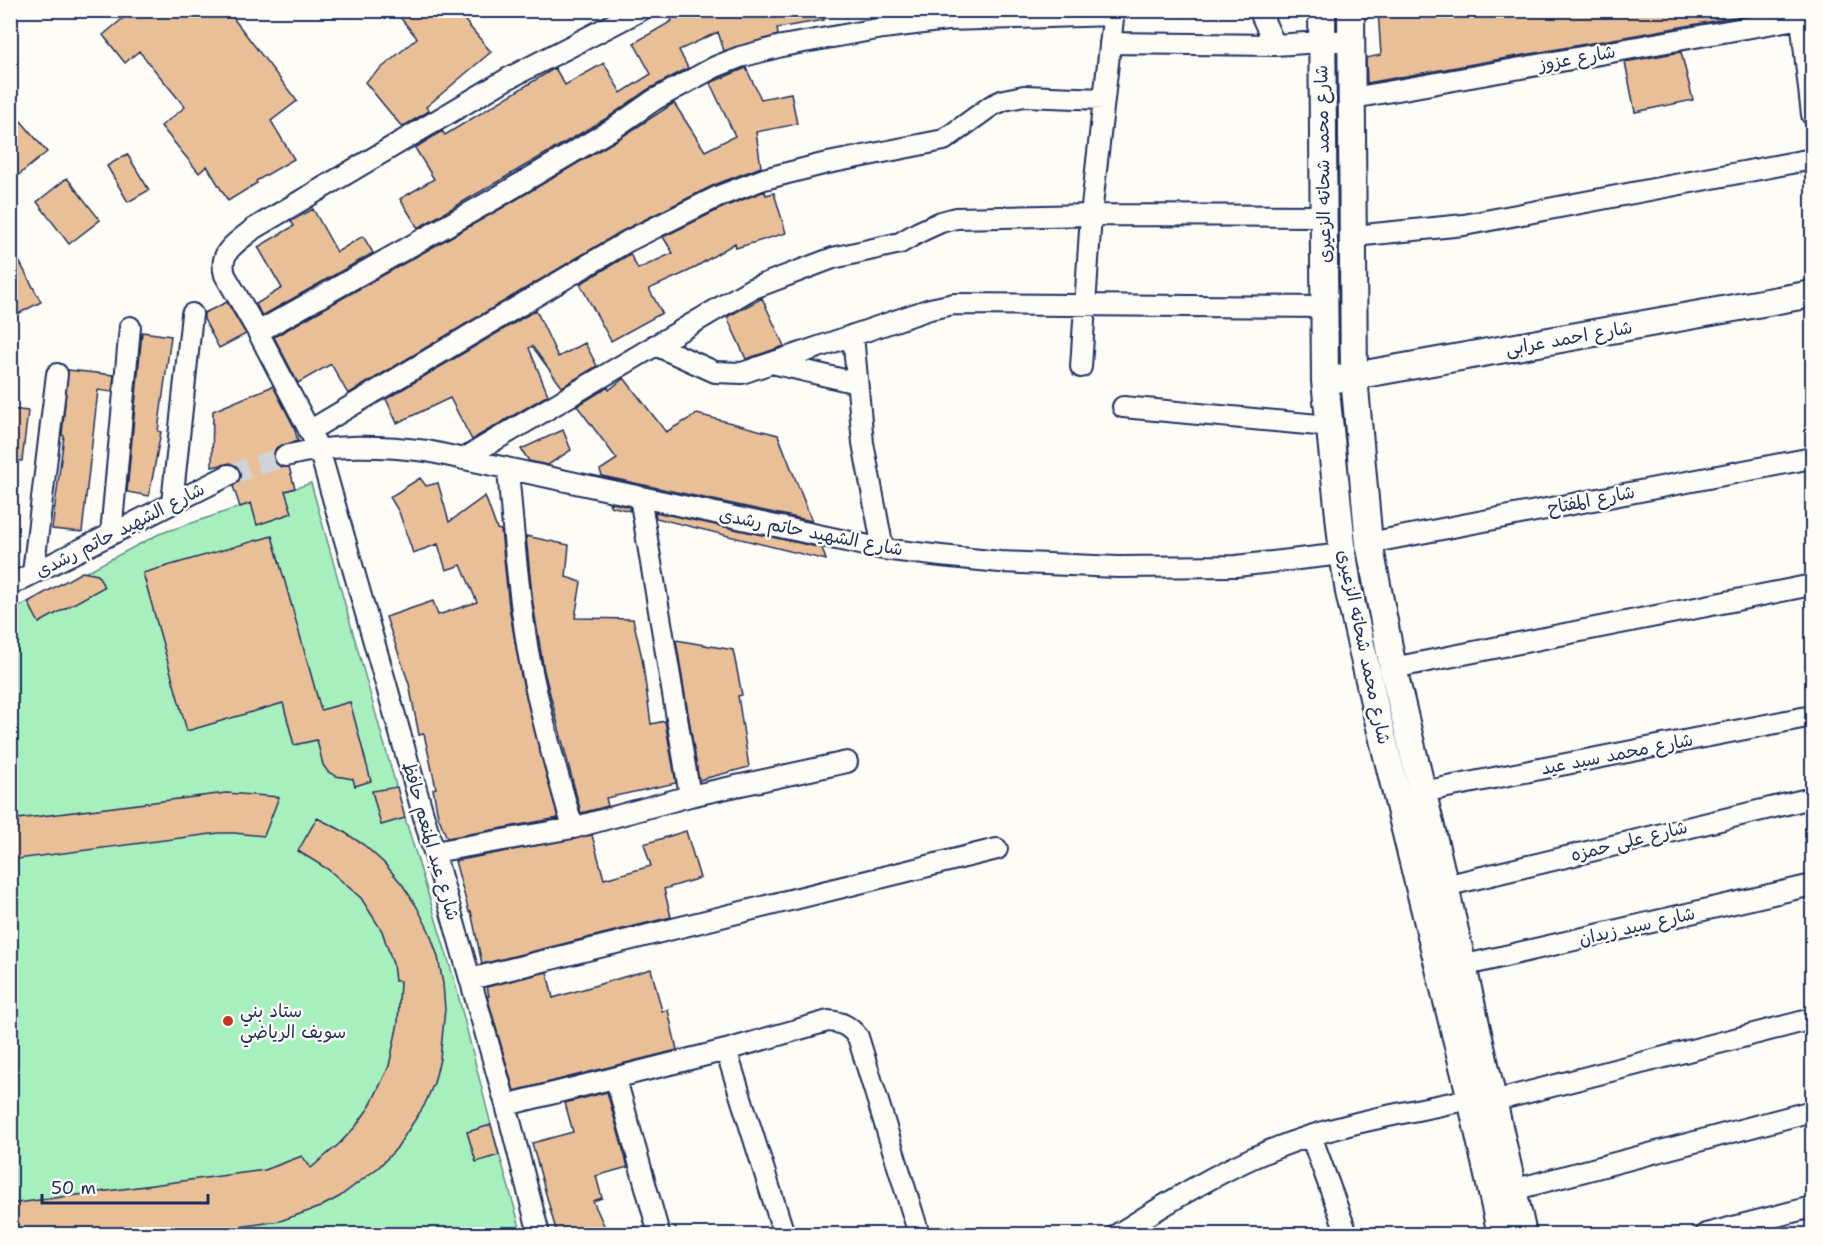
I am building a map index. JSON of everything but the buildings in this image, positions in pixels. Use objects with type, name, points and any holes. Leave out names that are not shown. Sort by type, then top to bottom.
[{"type":"street","name":"شارع عبد المنعم حافظ","points":[[539,1234],[506,1105],[319,449],[222,266],[223,258],[228,250],[253,229],[507,79],[641,10]]},
{"type":"street","points":[[1259,10],[1275,45]]},
{"type":"street","name":"شارع محمد شحاته الزعيرى","points":[[1322,10],[1325,381],[1349,592],[1376,711],[1483,1100],[1513,1190],[1523,1234]]},
{"type":"street","name":"شارع محمد شحاته الزعيرى","points":[[1352,10],[1354,377],[1370,543],[1393,664],[1462,966],[1502,1234]]},
{"type":"street","points":[[258,332],[496,198],[615,128],[654,100],[715,67],[740,57],[793,44],[883,28],[947,20],[1113,13],[1091,215],[1081,367]]},
{"type":"street","points":[[1800,14],[1811,80],[1812,115]]},
{"type":"street","name":"شارع عزوز","points":[[1353,98],[1800,14]]},
{"type":"street","points":[[1110,43],[1275,45],[1352,40]]},
{"type":"street","points":[[309,431],[628,241],[719,195],[764,179],[822,164],[944,140],[991,106],[1004,100],[1024,96],[1104,99]]},
{"type":"street","points":[[1354,236],[1464,225],[1812,159]]},
{"type":"street","points":[[463,459],[751,289],[833,258],[900,243],[941,222],[956,218],[1091,215],[1323,216]]},
{"type":"street","name":"شارع احمد عرابى","points":[[1325,381],[1812,294]]},
{"type":"street","points":[[656,345],[715,372],[742,373],[930,309],[954,304],[1325,307]]},
{"type":"street","points":[[172,503],[192,314]]},
{"type":"street","points":[[111,534],[130,327]]},
{"type":"street","points":[[853,335],[863,443],[883,549]]},
{"type":"street","points":[[771,363],[857,383]]},
{"type":"street","points":[[33,573],[57,374]]},
{"type":"street","points":[[1123,407],[1329,426]]},
{"type":"street","name":"شارع الشهيد حاتم رشدى","points":[[285,456],[319,449],[355,446],[392,447],[463,459],[883,549],[1000,562],[1118,567],[1236,566],[1343,554]]},
{"type":"street","name":"شارع المفتاح","points":[[1370,543],[1812,458]]},
{"type":"street","points":[[508,469],[515,560],[528,651],[548,740],[573,828]]},
{"type":"street","name":"شارع الشهيد حاتم رشدى","points":[[10,585],[229,475]]},
{"type":"street","points":[[640,497],[690,796]]},
{"type":"street","points":[[1365,661],[1368,666],[1380,669],[1393,664],[1812,585]]},
{"type":"street","points":[[1376,711],[1381,699],[1387,697],[1399,700],[1402,705]]},
{"type":"street","name":"شارع محمد سيد عيد","points":[[1422,792],[1812,716]]},
{"type":"street","points":[[434,852],[573,828],[690,796],[847,762]]},
{"type":"street","name":"شارع على حمزه","points":[[1445,886],[1812,798]]},
{"type":"street","points":[[470,979],[997,849]]},
{"type":"street","name":"شارع سيد زيدان","points":[[1462,966],[1812,885]]},
{"type":"street","points":[[1118,1234],[1152,1212],[1224,1172],[1271,1150],[1311,1136],[1379,1118],[1483,1100],[1812,1019]]},
{"type":"street","points":[[506,1105],[726,1050],[828,1021],[840,1022],[858,1037],[919,1234]]},
{"type":"street","points":[[726,1050],[784,1234]]},
{"type":"street","points":[[616,1078],[659,1234]]},
{"type":"street","points":[[1513,1190],[1812,1111]]},
{"type":"street","points":[[1311,1136],[1347,1234]]},
{"type":"street","points":[[1706,1234],[1812,1207]]},
{"type":"green space","points":[[311,483],[405,818],[454,979],[491,1125],[522,1234],[11,1234],[11,611],[159,534]]},
{"type":"tunnel","points":[[229,475],[285,456]]},
{"type":"place","name":"ستاد بني سويف الرياضي","points":[[228,1021]]}]
